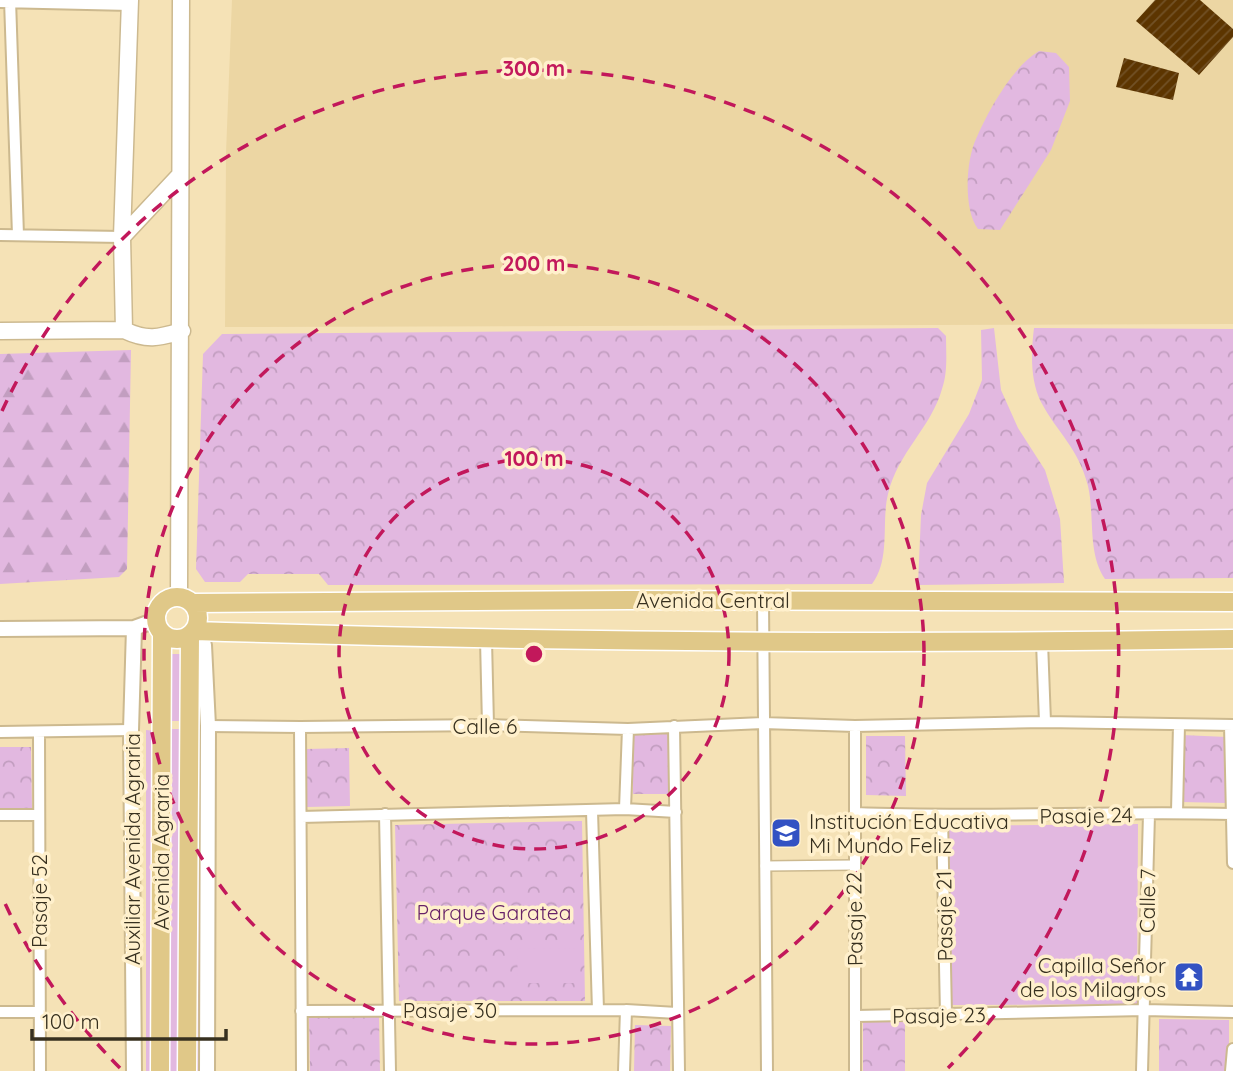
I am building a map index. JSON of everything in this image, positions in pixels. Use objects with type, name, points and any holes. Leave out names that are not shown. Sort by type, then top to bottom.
[{"type":"main road","points":[[181,0],[180,175],[186,600],[199,617],[192,633],[176,640],[159,627],[160,606],[165,600],[186,600]]},
{"type":"main road","points":[[124,330],[122,237],[130,3]]},
{"type":"main road","points":[[122,237],[180,175]]},
{"type":"main road","points":[[0,331],[124,330],[141,338],[161,337],[182,331]]},
{"type":"main road","name":"Avenida Central","points":[[186,600],[1233,602]]},
{"type":"main road","name":"Avenida Agraria","points":[[159,627],[160,1071]]},
{"type":"main road","name":"Avenida Central","points":[[192,633],[486,640],[1042,642],[1233,639]]},
{"type":"main road","name":"Avenida Agraria","points":[[187,1071],[192,633]]},
{"type":"street","points":[[18,235],[6,1],[130,3]]},
{"type":"street","points":[[0,235],[122,237]]},
{"type":"street","points":[[763,601],[767,1071]]},
{"type":"street","points":[[0,629],[159,627]]},
{"type":"street","name":"Auxiliar Avenida Agraria","points":[[134,628],[131,730],[134,1071]]},
{"type":"street","points":[[192,633],[204,645],[208,726],[207,1071]]},
{"type":"street","points":[[486,640],[488,725]]},
{"type":"street","points":[[1042,642],[1045,722]]},
{"type":"street","name":"Calle 6","points":[[208,726],[488,725],[628,729],[763,723],[855,726],[1045,722],[1232,724]]},
{"type":"street","points":[[1177,812],[1179,724]]},
{"type":"street","points":[[1232,724],[1233,863]]},
{"type":"street","points":[[674,726],[679,1071]]},
{"type":"street","name":"Pasaje 22","points":[[855,726],[856,1071]]},
{"type":"street","points":[[300,727],[302,1071]]},
{"type":"street","points":[[625,810],[628,729]]},
{"type":"street","points":[[0,732],[131,730]]},
{"type":"street","name":"Pasaje 52","points":[[39,732],[40,1071]]},
{"type":"street","points":[[301,817],[625,810],[676,812]]},
{"type":"street","points":[[592,811],[598,1010]]},
{"type":"street","name":"Pasaje 24","points":[[856,813],[942,816],[1177,812],[1232,814]]},
{"type":"street","points":[[385,814],[390,1071]]},
{"type":"street","name":"Calle 7","points":[[1143,1071],[1149,814]]},
{"type":"street","points":[[0,815],[39,815]]},
{"type":"street","name":"Pasaje 21","points":[[942,816],[946,1015]]},
{"type":"street","points":[[765,866],[854,865]]},
{"type":"street","points":[[624,1071],[626,1010]]},
{"type":"street","name":"Pasaje 30","points":[[302,1011],[626,1010],[677,1013]]},
{"type":"street","name":"Pasaje 23","points":[[856,1016],[1144,1010],[1233,1012]]},
{"type":"street","points":[[0,1012],[40,1012]]},
{"type":"street","points":[[1231,1071],[1233,1049]]},
{"type":"shaded area","points":[[232,0],[1233,0],[1233,324],[225,327],[226,153]]},
{"type":"green space","points":[[1039,51],[1056,53],[1069,67],[1070,101],[1051,150],[1000,230],[978,229],[968,197],[968,171],[976,139],[1002,90],[1020,67]]},
{"type":"green space","points":[[938,328],[946,336],[944,383],[937,403],[893,479],[886,505],[882,563],[872,584],[328,585],[319,574],[248,574],[240,582],[205,582],[196,569],[203,354],[222,334]]},
{"type":"green space","points":[[994,328],[1001,390],[1018,428],[1045,470],[1060,519],[1064,583],[918,585],[921,515],[927,483],[969,414],[982,380],[981,330]]},
{"type":"green space","points":[[1034,328],[1233,329],[1233,578],[1105,579],[1096,558],[1090,498],[1084,473],[1037,393],[1032,356]]},
{"type":"green space","points":[[131,350],[127,569],[119,577],[0,584],[0,354]]},
{"type":"green space","points":[[165,654],[182,654],[182,721],[164,721]]},
{"type":"green space","points":[[163,729],[183,729],[184,1071],[163,1071]]},
{"type":"green space","points":[[190,729],[204,729],[204,1071],[190,1071]]},
{"type":"green space","points":[[146,730],[156,731],[156,1071],[146,1071]]},
{"type":"green space","points":[[633,733],[669,733],[669,794],[633,794]]},
{"type":"green space","points":[[1182,735],[1227,737],[1226,803],[1181,802]]},
{"type":"green space","points":[[866,736],[905,736],[906,796],[866,795]]},
{"type":"green space","points":[[0,747],[31,747],[32,809],[0,809]]},
{"type":"green space","points":[[349,748],[350,806],[307,807],[306,749]]},
{"type":"green space","name":"Parque Garatea","points":[[582,821],[585,1001],[399,1001],[395,825]]},
{"type":"green space","points":[[1138,824],[1137,1004],[949,1005],[942,826]]},
{"type":"green space","points":[[577,948],[577,983],[518,983],[517,949]]},
{"type":"green space","points":[[379,1016],[380,1071],[310,1071],[309,1017]]},
{"type":"green space","points":[[1159,1019],[1229,1020],[1229,1071],[1159,1071]]},
{"type":"green space","points":[[863,1020],[905,1021],[905,1071],[863,1071]]},
{"type":"green space","points":[[635,1025],[671,1026],[670,1071],[634,1071]]},
{"type":"building","points":[[1155,0],[1200,0],[1233,29],[1233,37],[1199,75],[1136,21]]},
{"type":"building","points":[[1124,58],[1179,73],[1173,100],[1116,87]]},
{"type":"place","name":"Institución Educativa Mi Mundo Feliz","points":[[786,833]]},
{"type":"place","name":"Capilla Señor de los Milagros","points":[[1189,977]]}]
